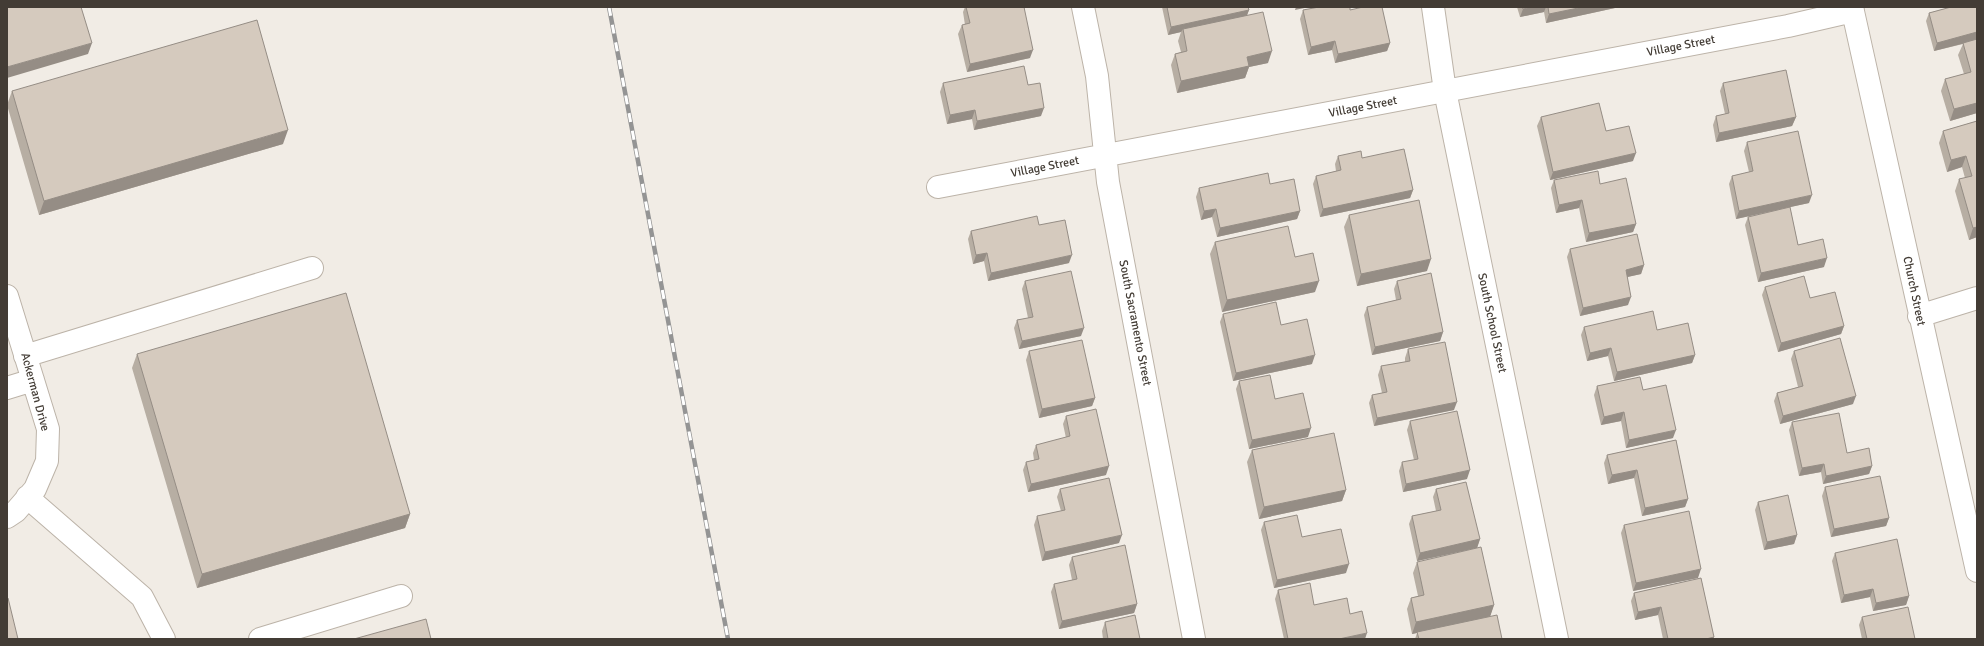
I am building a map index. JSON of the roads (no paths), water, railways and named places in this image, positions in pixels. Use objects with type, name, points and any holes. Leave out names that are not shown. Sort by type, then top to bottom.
[{"type":"street","name":"South Sacramento Street","points":[[1083,7],[1097,76],[1108,182],[1194,639]]},
{"type":"street","name":"South School Street","points":[[1433,7],[1445,91],[1557,639]]},
{"type":"street","name":"Church Street","points":[[1788,26],[1852,9],[1919,316],[1977,571]]},
{"type":"street","name":"Village Street","points":[[938,187],[1788,26]]},
{"type":"street","points":[[25,356],[312,268]]},
{"type":"street","name":"Ackerman Drive","points":[[7,296],[48,429],[46,461],[31,493],[16,511],[7,517]]},
{"type":"street","points":[[1919,316],[1977,298]]},
{"type":"street","points":[[7,388],[33,380]]},
{"type":"street","points":[[31,493],[142,597],[164,639]]},
{"type":"street","points":[[260,639],[401,596]]},
{"type":"railway","points":[[609,7],[728,639]]}]
